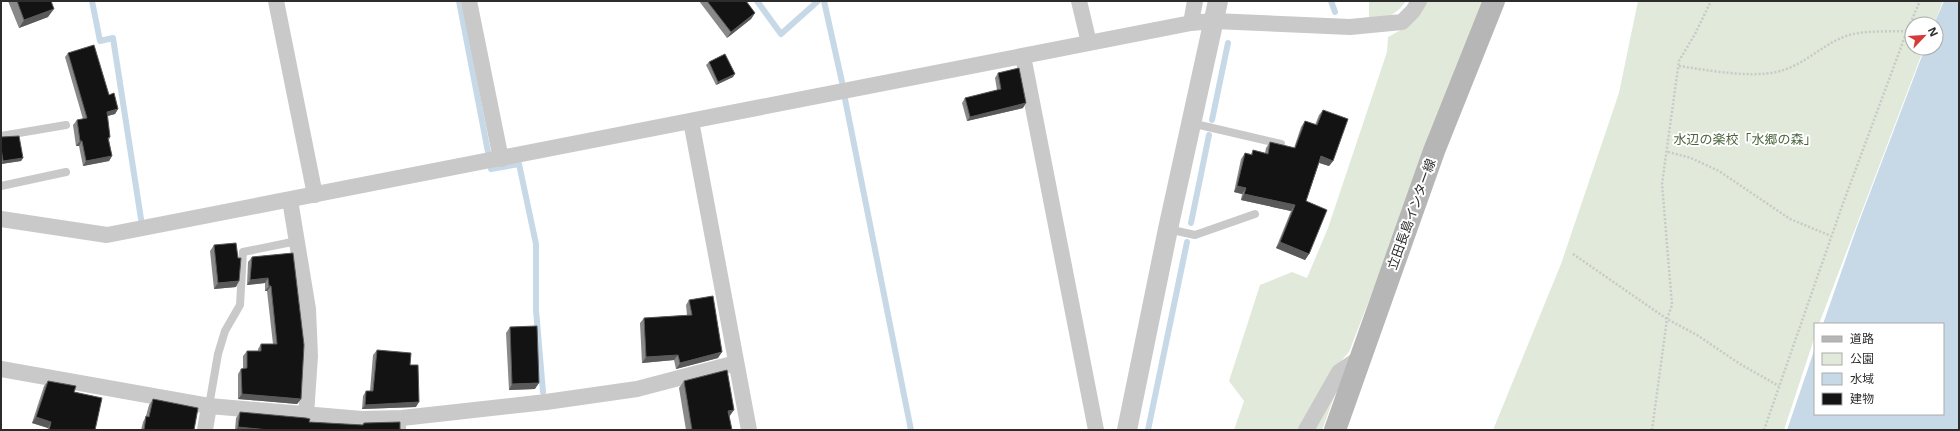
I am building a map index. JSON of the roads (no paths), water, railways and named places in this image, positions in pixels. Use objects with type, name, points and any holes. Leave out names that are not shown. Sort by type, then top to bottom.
[{"type":"main road","name":"立田長島インター線","points":[[1335,430],[1434,151],[1494,1]]},
{"type":"street","points":[[276,1],[316,195]]},
{"type":"street","points":[[470,1],[501,159]]},
{"type":"street","points":[[1079,1],[1089,43]]},
{"type":"street","points":[[1191,23],[1195,1]]},
{"type":"street","points":[[1127,430],[1168,229],[1218,1]]},
{"type":"street","points":[[1,220],[107,235],[1191,23],[1214,21],[1350,27],[1402,22],[1413,11],[1419,1]]},
{"type":"street","points":[[1023,56],[1096,430]]},
{"type":"street","points":[[690,122],[749,430]]},
{"type":"street","points":[[290,200],[308,309],[310,356],[306,415]]},
{"type":"street","points":[[1306,430],[1339,372],[1360,358]]},
{"type":"street","points":[[1,369],[209,406],[362,419],[402,424],[637,389],[736,363]]},
{"type":"street","points":[[205,430],[209,406]]},
{"type":"lane","points":[[1191,123],[1281,144]]},
{"type":"lane","points":[[1,136],[66,125]]},
{"type":"lane","points":[[1,186],[66,172]]},
{"type":"lane","points":[[1168,229],[1195,235],[1256,214]]},
{"type":"lane","points":[[209,406],[218,354],[225,331],[240,305],[243,252],[297,241]]},
{"type":"water","points":[[1944,1],[1959,1],[1959,430],[1787,430],[1814,351],[1814,415],[1944,415],[1944,323],[1823,323],[1857,227],[1922,56],[1944,56],[1944,16],[1937,16]]},
{"type":"waterway","points":[[92,1],[100,41],[113,38],[141,219]]},
{"type":"waterway","points":[[459,1],[488,152]]},
{"type":"waterway","points":[[757,1],[781,34],[818,1]]},
{"type":"waterway","points":[[824,1],[842,82]]},
{"type":"waterway","points":[[1331,1],[1335,12]]},
{"type":"waterway","points":[[1212,120],[1228,43]]},
{"type":"waterway","points":[[845,99],[911,430]]},
{"type":"waterway","points":[[1191,223],[1209,135]]},
{"type":"waterway","points":[[491,169],[519,164],[536,244],[536,310],[543,392]]},
{"type":"waterway","points":[[1148,430],[1187,242]]},
{"type":"park label","name":"水辺の楽校「水郷の森」","points":[[1745,139]]}]
